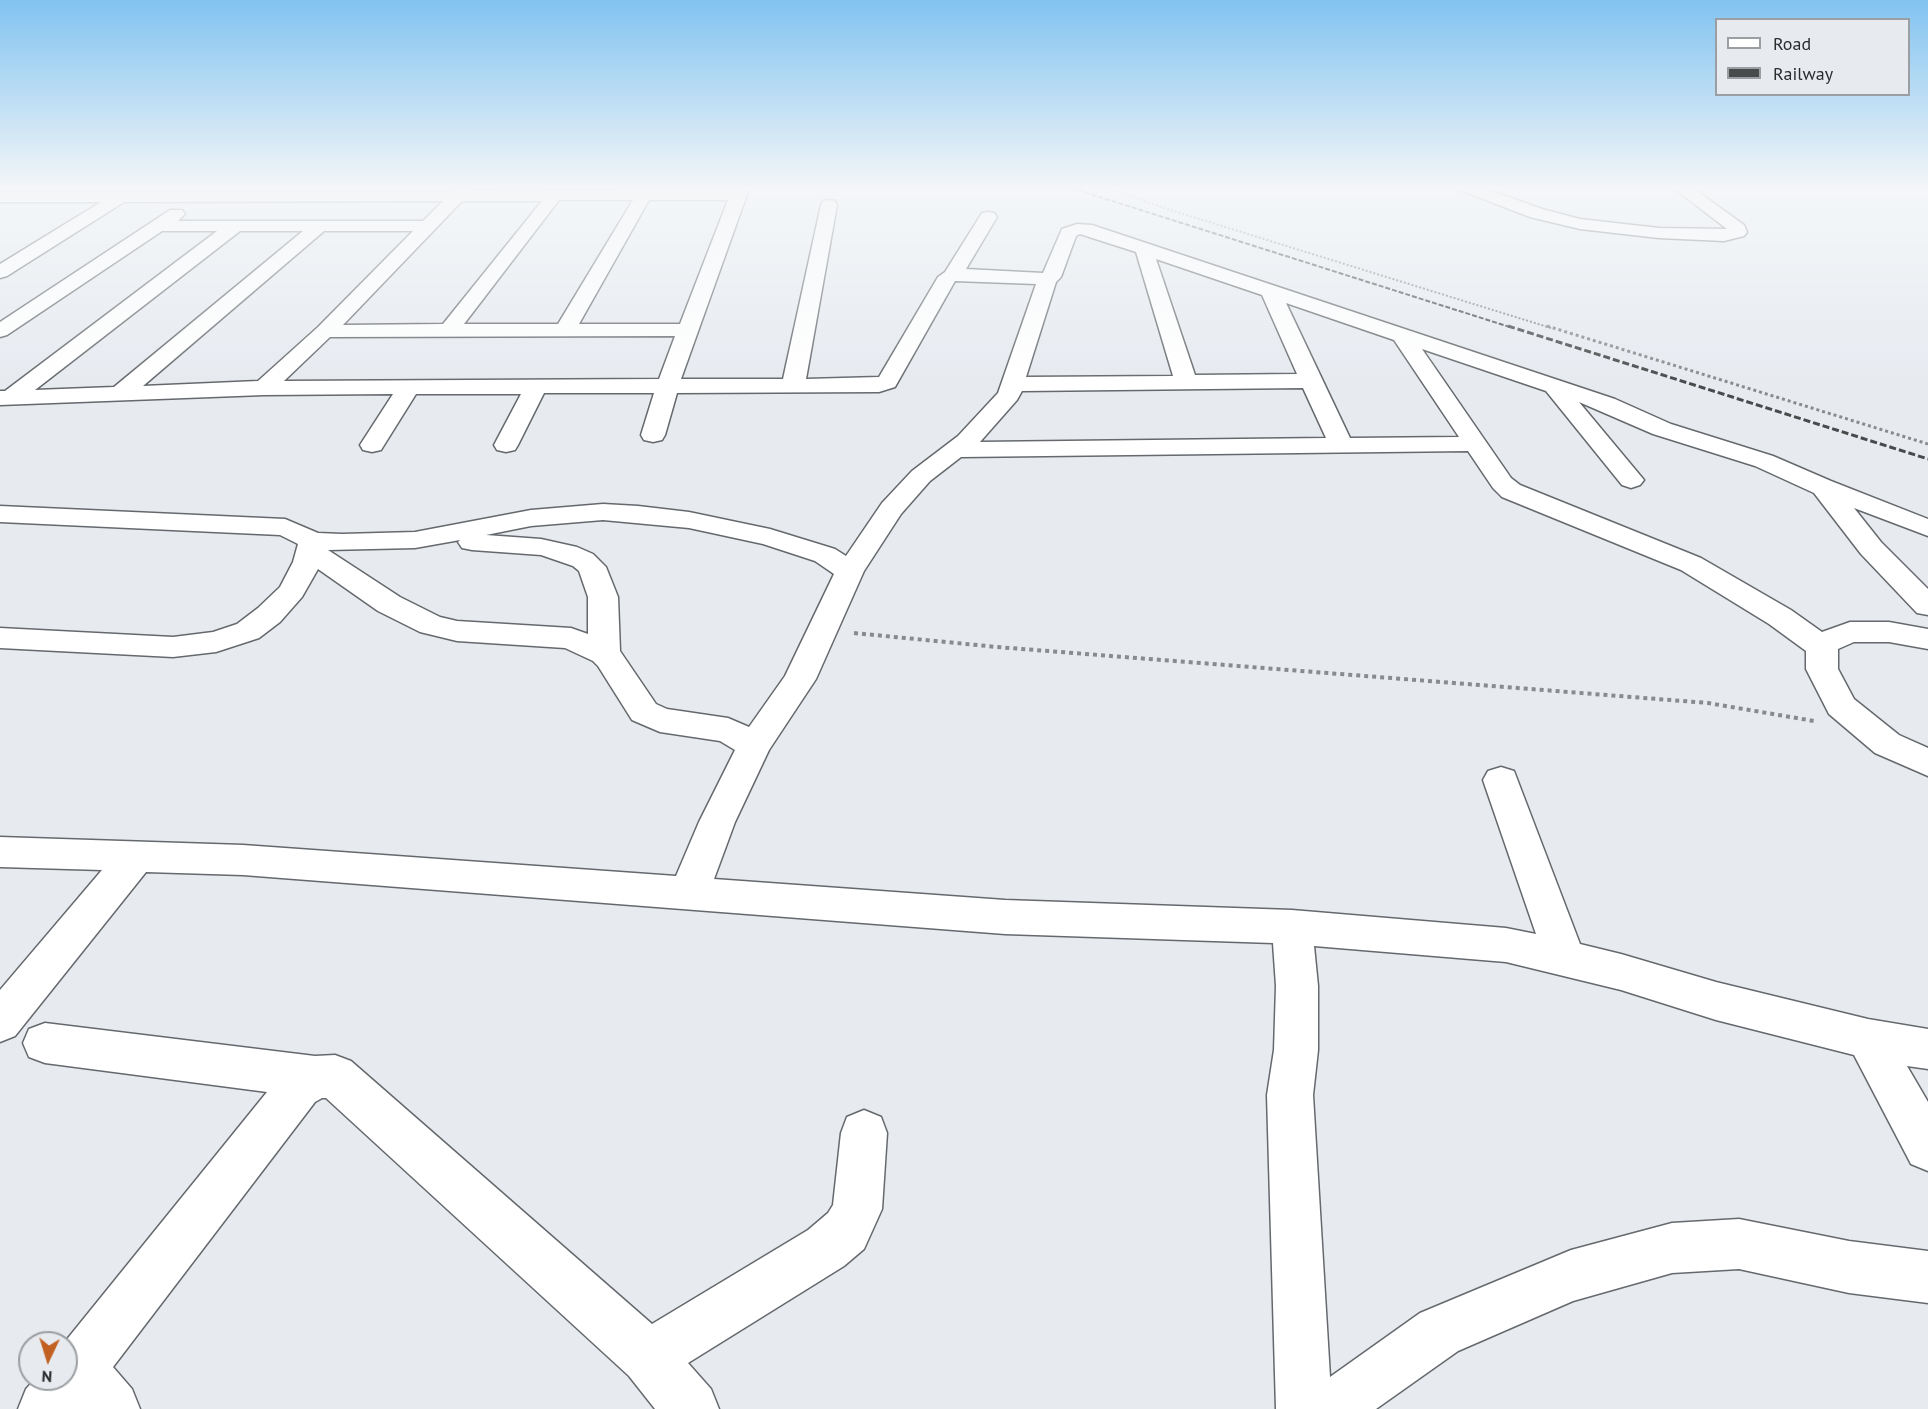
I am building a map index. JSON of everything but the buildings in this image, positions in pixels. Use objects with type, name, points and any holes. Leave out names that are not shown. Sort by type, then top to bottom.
[{"type":"street","points":[[0,272],[32,252]]},
{"type":"street","points":[[0,331],[118,252]]},
{"type":"street","points":[[5,398],[201,252]]},
{"type":"street","points":[[119,394],[289,252]]},
{"type":"street","points":[[264,388],[325,331],[403,252]]},
{"type":"street","points":[[449,330],[510,252]]},
{"type":"street","points":[[565,330],[611,252]]},
{"type":"street","points":[[653,435],[667,387],[717,252]]},
{"type":"street","points":[[793,387],[820,252]]},
{"type":"street","points":[[5,398],[264,388],[879,386],[887,382],[948,277],[953,274],[967,252]]},
{"type":"street","points":[[689,893],[717,822],[754,746],[800,679],[850,571],[891,509],[921,476],[956,450],[988,420],[1009,395],[1047,279],[1051,277],[1061,252]]},
{"type":"street","points":[[1145,252],[1186,382]]},
{"type":"street","points":[[1152,252],[1607,404],[1662,429],[1764,461],[1822,487],[1928,528]]},
{"type":"street","points":[[953,274],[1047,279]]},
{"type":"street","points":[[1270,290],[1341,445]]},
{"type":"street","points":[[325,331],[688,330]]},
{"type":"street","points":[[1402,334],[1502,483],[1511,491],[1691,564],[1780,617],[1822,647]]},
{"type":"street","points":[[1014,384],[1312,381]]},
{"type":"street","points":[[372,445],[408,388]]},
{"type":"street","points":[[506,445],[535,388]]},
{"type":"street","points":[[1555,388],[1631,480]]},
{"type":"street","points":[[956,450],[1475,444]]},
{"type":"street","points":[[1822,487],[1878,556],[1928,606]]},
{"type":"street","points":[[415,540],[531,519],[603,512],[638,514],[689,520],[770,537],[825,555],[850,571]]},
{"type":"street","points":[[0,514],[285,527],[389,604],[431,625],[457,631],[561,636],[604,654],[644,711],[660,720],[728,730],[754,746]]},
{"type":"street","points":[[312,546],[415,540],[541,547],[567,553],[592,567],[603,597],[604,654]]},
{"type":"street","points":[[0,638],[173,647],[216,642],[248,631],[269,615],[292,591],[312,546]]},
{"type":"street","points":[[1928,639],[1889,632],[1850,632],[1827,642],[1822,647],[1822,669],[1841,706],[1864,728],[1887,744],[1928,763]]},
{"type":"street","points":[[1501,780],[1565,959]]},
{"type":"street","points":[[0,852],[243,860],[1005,917],[1292,927],[1506,945],[1621,972],[1716,1001],[1868,1039],[1928,1049]]},
{"type":"street","points":[[0,1022],[136,857]]},
{"type":"street","points":[[1292,927],[1297,986],[1296,1050],[1290,1095],[1304,1409]]},
{"type":"street","points":[[1868,1039],[1928,1147]]},
{"type":"street","points":[[45,1043],[315,1077],[335,1076],[648,1357],[691,1409]]},
{"type":"street","points":[[79,1396],[299,1087],[315,1077]]},
{"type":"street","points":[[648,1357],[826,1248],[846,1231],[857,1209],[864,1133]]},
{"type":"street","points":[[1335,1409],[1362,1385],[1439,1332],[1571,1276],[1672,1248],[1739,1244],[1850,1267],[1928,1277]]},
{"type":"path","points":[[1304,252],[1928,444]]},
{"type":"path","points":[[823,630],[1009,648],[1708,703],[1864,728]]},
{"type":"railway","points":[[1272,252],[1513,328]]},
{"type":"railway","points":[[1508,326],[1928,459]]}]
